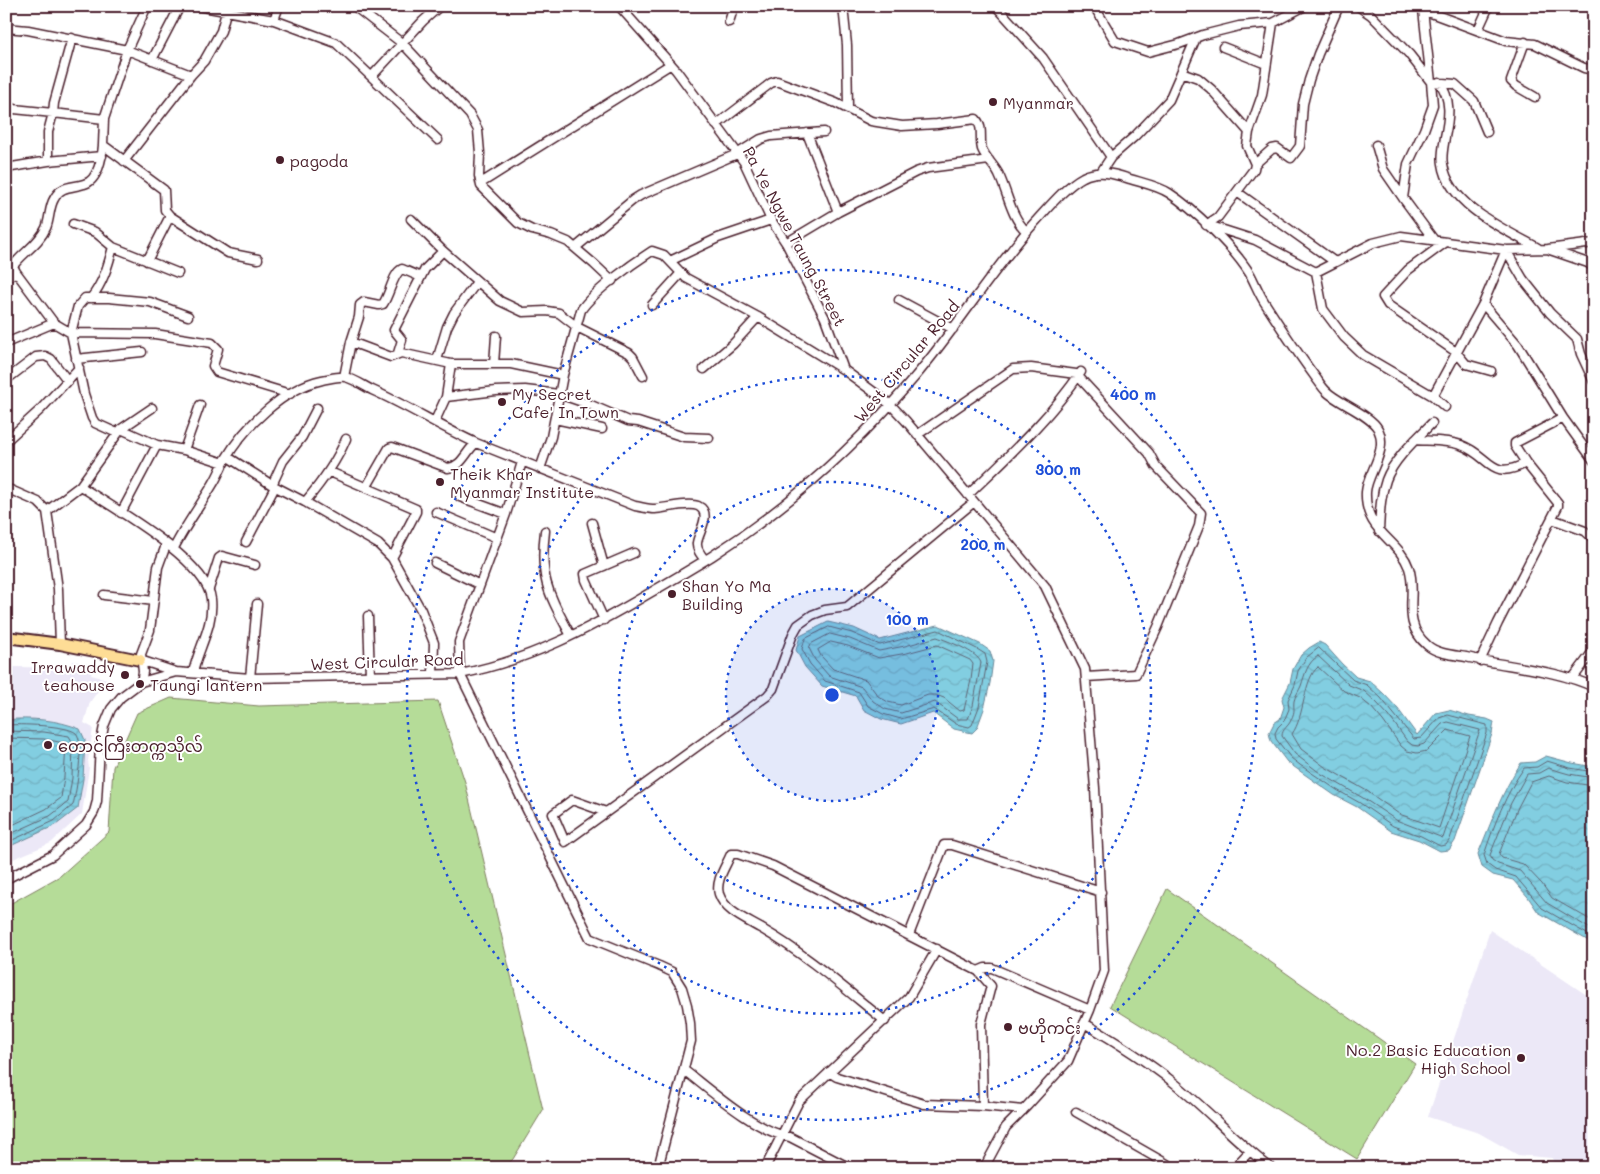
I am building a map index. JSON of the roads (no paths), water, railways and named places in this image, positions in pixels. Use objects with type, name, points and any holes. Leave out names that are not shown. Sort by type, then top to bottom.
[{"type":"main road","points":[[6,637],[60,644],[140,660]]},
{"type":"street","points":[[147,6],[127,50],[104,119],[100,164],[91,180],[85,184],[69,186],[54,198],[46,228],[13,266],[54,323],[70,333],[155,334],[212,343],[218,349],[213,366],[217,372],[290,394]]},
{"type":"street","points":[[152,60],[180,6]]},
{"type":"street","points":[[198,6],[229,10],[274,20],[336,43],[438,140]]},
{"type":"street","points":[[274,20],[279,6]]},
{"type":"street","points":[[354,6],[403,44],[470,115],[478,130],[481,186],[518,223],[532,230],[568,242],[612,281]]},
{"type":"street","points":[[372,76],[440,6]]},
{"type":"street","name":"Pa Ye Ngwe Taung Street","points":[[619,6],[671,64],[744,162],[772,220],[825,318],[844,370]]},
{"type":"street","points":[[729,22],[734,6]]},
{"type":"street","points":[[843,6],[847,45],[848,109]]},
{"type":"street","points":[[996,6],[1043,58],[1111,157]]},
{"type":"street","points":[[1094,6],[1115,41],[1148,52],[1239,26],[1273,23],[1305,6]]},
{"type":"street","points":[[1206,225],[1218,217],[1254,169],[1255,164],[1272,149],[1277,148],[1291,158],[1300,146],[1303,104],[1309,80],[1339,6]]},
{"type":"street","points":[[1358,6],[1371,14],[1409,54],[1431,82]]},
{"type":"street","points":[[1478,30],[1489,6]]},
{"type":"street","points":[[1403,198],[1408,164],[1433,105],[1422,8],[1506,41],[1526,42],[1544,48],[1584,68],[1594,70]]},
{"type":"street","points":[[124,160],[191,75],[204,62],[221,31],[229,10]]},
{"type":"street","points":[[1255,164],[1247,146],[1249,132],[1262,94],[1273,23]]},
{"type":"street","points":[[7,30],[28,30],[127,50],[191,75]]},
{"type":"street","points":[[48,161],[48,132],[72,38]]},
{"type":"street","points":[[1196,38],[1169,100],[1135,136],[1111,157],[1101,172],[1166,191],[1206,225],[1235,253],[1250,275],[1265,303],[1327,392],[1378,428],[1380,453],[1366,490],[1369,515],[1379,531],[1402,555],[1410,571],[1411,617],[1416,630],[1428,646],[1439,651],[1480,661],[1573,678],[1594,687]]},
{"type":"street","points":[[1526,42],[1511,81],[1535,97]]},
{"type":"street","points":[[1223,47],[1266,64]]},
{"type":"street","points":[[481,183],[671,64]]},
{"type":"street","points":[[1181,72],[1198,78],[1249,132]]},
{"type":"street","points":[[716,125],[777,81],[848,109],[871,121],[902,126],[976,119],[981,128],[983,150],[1002,181],[1016,219],[1026,231]]},
{"type":"street","points":[[1431,82],[1455,84],[1474,102],[1487,132]]},
{"type":"street","points":[[1440,82],[1448,100],[1448,123],[1442,163],[1446,176],[1455,190],[1473,210],[1488,220],[1544,249],[1588,263],[1594,268]]},
{"type":"street","points":[[6,105],[14,109],[104,119]]},
{"type":"street","points":[[575,248],[632,200],[737,154],[761,139],[771,136],[824,132]]},
{"type":"street","points":[[807,133],[838,212]]},
{"type":"street","points":[[103,145],[164,190],[165,210],[170,216],[228,253],[258,259]]},
{"type":"street","points":[[1376,145],[1383,169],[1434,240]]},
{"type":"street","points":[[6,168],[48,161],[102,156]]},
{"type":"street","points":[[786,244],[838,212],[916,172],[928,168],[989,160]]},
{"type":"street","name":"West Circular Road","points":[[6,879],[53,855],[86,825],[94,812],[97,800],[100,746],[104,726],[111,710],[121,697],[141,682],[176,672],[250,678],[460,674],[517,659],[571,636],[604,620],[704,560],[771,514],[811,482],[858,438],[890,404],[953,329],[1026,231],[1047,208],[1082,178],[1101,172]]},
{"type":"street","points":[[1237,192],[1335,262]]},
{"type":"street","points":[[147,260],[170,216]]},
{"type":"street","points":[[411,219],[443,251],[500,301],[515,310],[527,313],[542,310],[553,311],[566,317],[577,326],[629,353],[643,376]]},
{"type":"street","points":[[670,261],[718,238],[772,220]]},
{"type":"street","points":[[73,224],[95,232],[113,247],[178,273]]},
{"type":"street","points":[[1206,225],[1255,240],[1316,272]]},
{"type":"street","points":[[1316,272],[1373,243],[1401,236],[1506,250],[1544,249],[1594,243]]},
{"type":"street","points":[[1446,242],[1408,270],[1383,297],[1388,305],[1456,352],[1471,366],[1491,371]]},
{"type":"street","points":[[91,298],[100,286],[113,247]]},
{"type":"street","points":[[540,469],[555,419],[563,376],[579,315],[585,305],[652,250],[664,255],[686,278],[758,317],[844,370],[890,404],[1045,586],[1085,669],[1095,788],[1104,972],[1068,1062],[1006,1127],[985,1167]]},
{"type":"street","points":[[1434,396],[1483,304],[1506,250]]},
{"type":"street","points":[[1506,250],[1523,279],[1550,313],[1577,339],[1581,354],[1594,382]]},
{"type":"street","points":[[398,353],[402,340],[394,330],[425,269],[443,251]]},
{"type":"street","points":[[344,377],[351,342],[359,317],[360,304],[362,302],[383,304],[399,270],[402,269],[421,277]]},
{"type":"street","points":[[6,278],[16,272]]},
{"type":"street","points":[[1316,272],[1323,309],[1344,337],[1363,355],[1434,396],[1445,407]]},
{"type":"street","points":[[652,305],[681,273]]},
{"type":"street","points":[[438,360],[447,327],[454,312],[477,282]]},
{"type":"street","points":[[188,316],[150,302],[109,298],[85,298],[78,306],[70,333],[84,394],[95,423],[157,444],[226,460],[306,502],[378,544],[392,558],[421,610],[434,643],[433,674]]},
{"type":"street","points":[[899,300],[953,329]]},
{"type":"street","points":[[1483,304],[1518,345],[1563,418],[1594,461]]},
{"type":"street","points":[[704,369],[733,344],[758,317]]},
{"type":"street","points":[[6,343],[54,323]]},
{"type":"street","points":[[494,364],[496,336]]},
{"type":"street","points":[[351,342],[390,357],[398,353],[451,364],[511,364],[563,376]]},
{"type":"street","points":[[76,359],[142,352]]},
{"type":"street","points":[[6,380],[36,357],[45,356],[50,359],[68,381]]},
{"type":"street","points":[[435,421],[446,397],[451,364]]},
{"type":"street","points":[[6,441],[79,368]]},
{"type":"street","points":[[917,434],[1013,369],[1031,368],[1080,374],[1149,453],[1156,466],[1201,513],[1199,526],[1158,627],[1136,674],[1086,677]]},
{"type":"street","points":[[968,495],[1035,428],[1072,386],[1080,374]]},
{"type":"street","points":[[174,548],[187,523],[214,483],[226,460],[241,438],[266,410],[290,394],[315,382],[344,377],[435,421],[453,433],[635,506],[654,509],[698,506],[703,511],[704,518],[697,543],[698,550],[704,560]]},
{"type":"street","points":[[446,397],[496,391],[525,390],[559,394],[628,421],[638,422],[684,438],[709,438]]},
{"type":"street","points":[[184,450],[200,405]]},
{"type":"street","points":[[47,511],[80,486],[119,431],[152,408]]},
{"type":"street","points":[[246,542],[274,486],[283,461],[302,437],[317,408]]},
{"type":"street","points":[[1480,661],[1552,519],[1558,503],[1526,463],[1515,446],[1515,442],[1563,418]]},
{"type":"street","points":[[555,419],[602,429]]},
{"type":"street","points":[[1379,531],[1381,496],[1386,478],[1401,456],[1432,423]]},
{"type":"street","points":[[306,502],[330,472],[346,439]]},
{"type":"street","points":[[1415,440],[1452,442],[1464,446],[1501,471],[1513,470],[1526,463]]},
{"type":"street","points":[[366,488],[389,448],[392,447],[448,468],[460,462],[476,443]]},
{"type":"street","points":[[120,513],[157,444]]},
{"type":"street","points":[[522,462],[506,514],[459,642],[460,674],[590,938],[672,972],[678,980],[687,1005],[691,1041],[658,1168]]},
{"type":"street","points":[[330,472],[416,509],[392,558]]},
{"type":"street","points":[[80,486],[174,548],[209,589],[212,600],[209,628],[193,673]]},
{"type":"street","points":[[6,488],[38,502],[47,511],[58,589],[60,644]]},
{"type":"street","points":[[460,497],[506,514]]},
{"type":"street","points":[[606,812],[572,800],[553,814],[565,842],[768,696],[773,689],[798,625],[812,615],[825,610],[847,607],[974,502]]},
{"type":"street","points":[[436,512],[497,538]]},
{"type":"street","points":[[1552,519],[1585,531],[1594,539]]},
{"type":"street","points":[[592,523],[604,566]]},
{"type":"street","points":[[546,531],[543,553],[544,576],[549,592],[571,636]]},
{"type":"street","points":[[141,682],[143,672],[140,654],[150,630],[158,567],[165,542]]},
{"type":"street","points":[[604,620],[585,574],[634,553]]},
{"type":"street","points":[[209,589],[219,558],[222,556],[255,565]]},
{"type":"street","points":[[435,563],[480,586]]},
{"type":"street","points":[[104,595],[154,601]]},
{"type":"street","points":[[250,678],[257,604]]},
{"type":"street","points":[[368,616],[370,676]]},
{"type":"street","points":[[1573,678],[1594,650]]},
{"type":"street","points":[[140,660],[176,672]]},
{"type":"street","points":[[909,935],[944,845],[952,845],[1101,892]]},
{"type":"street","points":[[885,1021],[797,950],[742,919],[724,903],[719,893],[718,882],[731,854],[738,854],[773,866],[978,971],[991,986],[981,1024],[983,1106]]},
{"type":"street","points":[[765,1168],[799,1101],[909,997],[937,949]]},
{"type":"street","points":[[978,971],[992,968],[1090,1010]]},
{"type":"street","points":[[1084,1023],[1132,1052],[1175,1083],[1249,1152],[1271,1168]]},
{"type":"street","points":[[684,1070],[744,1115],[782,1136],[790,1138],[850,1168]]},
{"type":"street","points":[[829,1072],[837,1077],[924,1104],[983,1106],[1023,1110]]},
{"type":"street","points":[[1076,1112],[1174,1168]]},
{"type":"street","points":[[1234,1168],[1249,1152]]},
{"type":"water","points":[[828,622],[854,628],[880,640],[938,625],[980,644],[990,651],[993,661],[990,683],[977,728],[972,733],[954,729],[933,713],[901,724],[881,719],[864,710],[856,696],[822,686],[805,667],[796,650],[800,636]]},
{"type":"water","points":[[1319,642],[1325,645],[1356,677],[1370,681],[1384,694],[1398,709],[1417,735],[1436,713],[1449,710],[1494,722],[1492,734],[1455,841],[1449,850],[1440,851],[1419,840],[1391,831],[1357,807],[1334,795],[1287,762],[1271,741],[1269,733],[1274,723],[1280,719],[1284,707],[1282,699],[1290,683],[1293,669],[1301,655]]},
{"type":"water","points":[[34,719],[63,723],[80,729],[85,740],[83,779],[78,808],[56,825],[6,848],[6,720]]},
{"type":"water","points":[[1546,756],[1594,767],[1594,944],[1538,912],[1513,880],[1493,875],[1482,867],[1478,854],[1502,796],[1521,763],[1535,762]]},
{"type":"place","name":"Myanmar","points":[[993,102]]},
{"type":"place","name":"pagoda","points":[[280,160]]},
{"type":"place","name":"My Secret Cafe' In Town","points":[[502,402]]},
{"type":"place","name":"Theik Khar Myanmar Institute","points":[[440,482]]},
{"type":"place","name":"Shan Yo Ma Building","points":[[672,594]]},
{"type":"place","name":"Irrawaddy teahouse","points":[[125,675]]},
{"type":"place","name":"Taungi lantern","points":[[140,684]]},
{"type":"place","name":"တောင်ကြီးတက္ကသိုလ်","points":[[48,745]]},
{"type":"place","name":"ဗဟိုကင်း","points":[[1008,1027]]},
{"type":"place","name":"No.2 Basic Education High School","points":[[1521,1058]]}]
